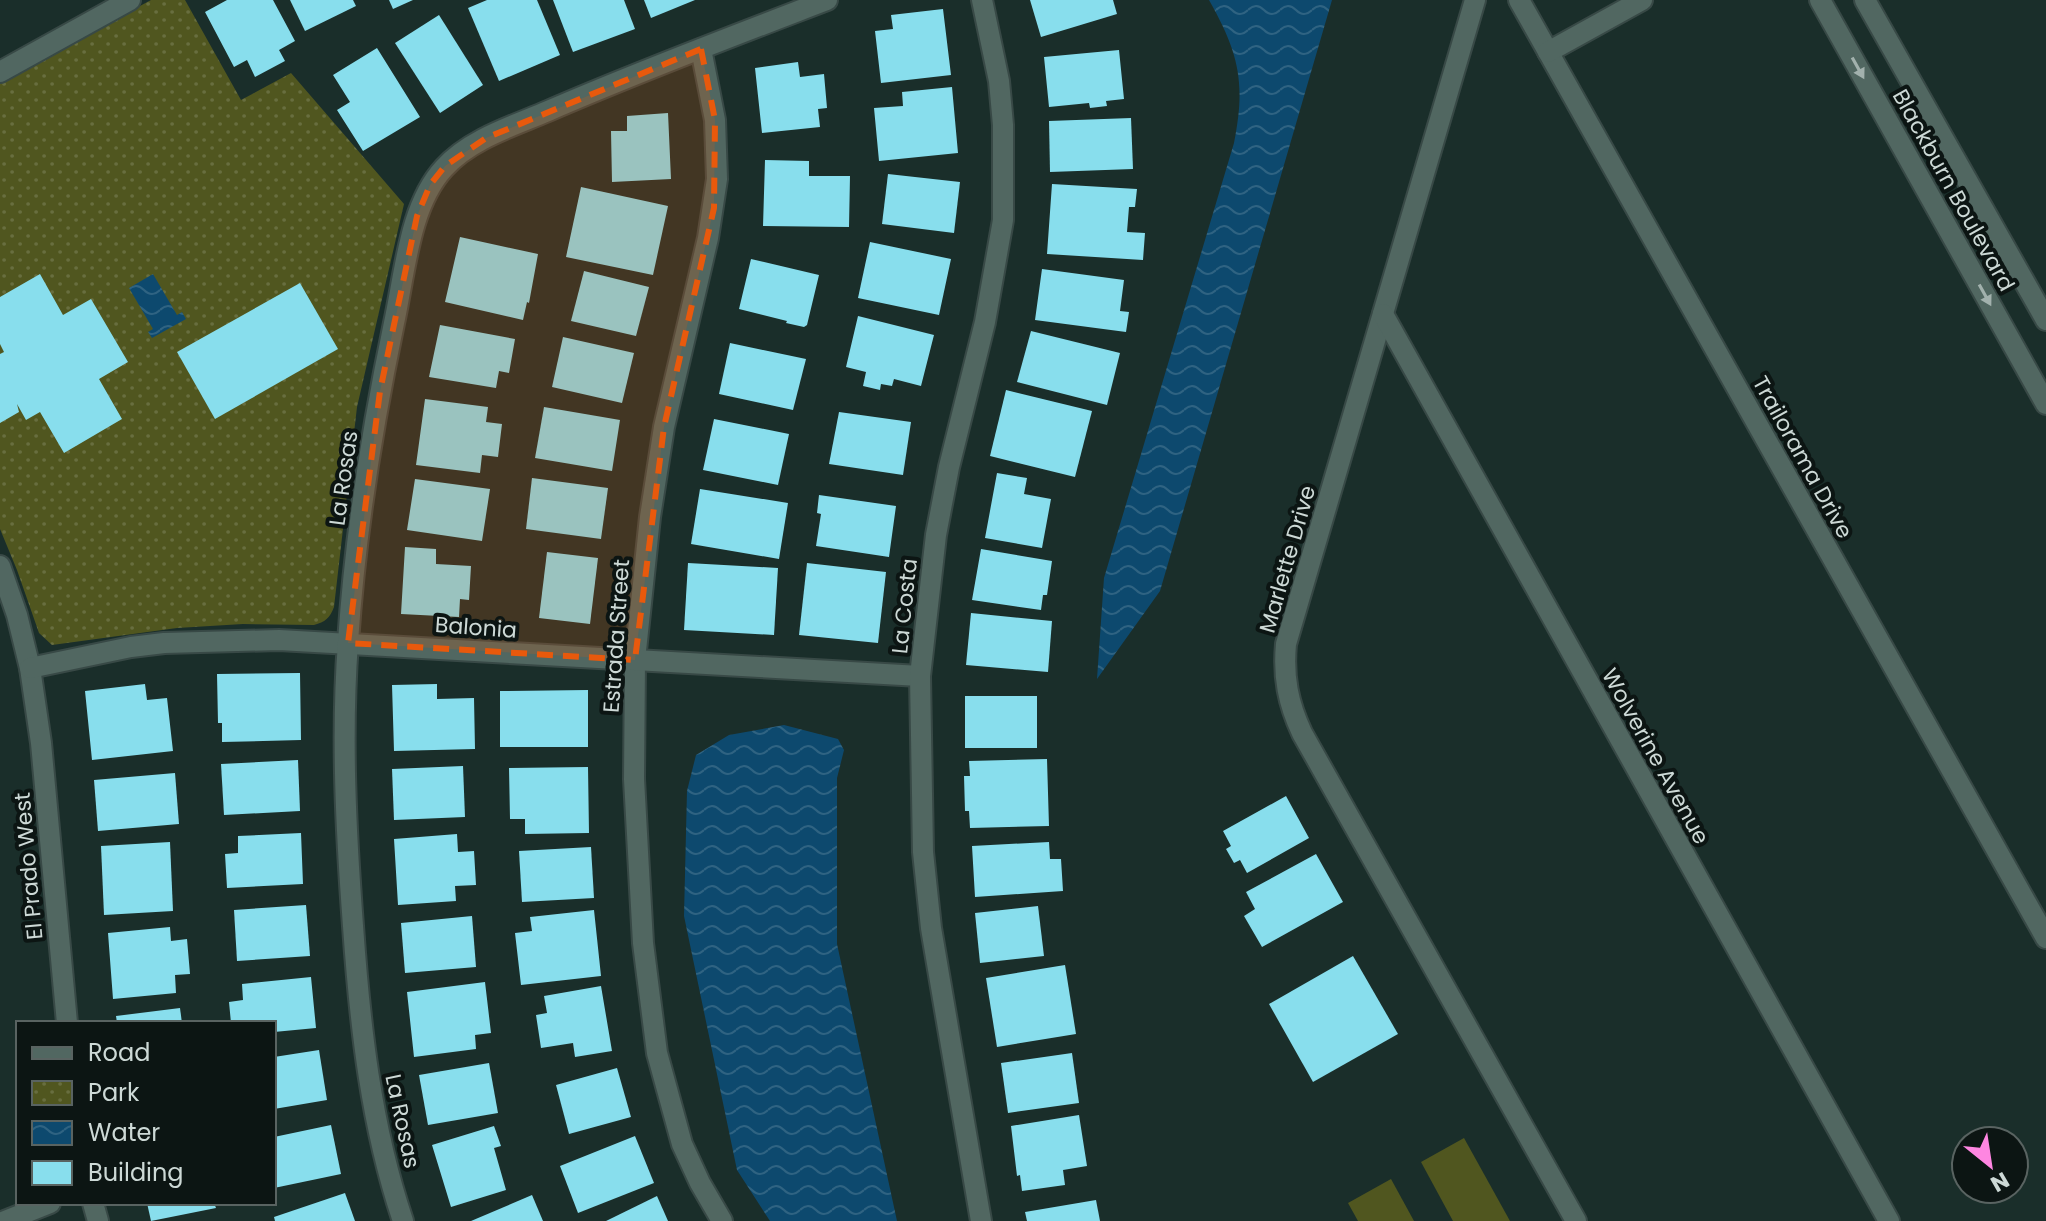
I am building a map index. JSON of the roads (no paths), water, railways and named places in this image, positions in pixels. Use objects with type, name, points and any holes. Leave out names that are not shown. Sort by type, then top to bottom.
[{"type":"street","points":[[0,72],[130,0]]},
{"type":"street","name":"La Rosas","points":[[403,1221],[377,1124],[368,1074],[355,961],[347,847],[345,750],[348,643],[360,524],[380,391],[417,216],[430,185],[445,166],[464,150],[486,138],[618,80],[827,0]]},
{"type":"street","name":"La Costa","points":[[981,1221],[931,928],[923,852],[920,676],[936,535],[988,309],[1003,220],[1004,137],[999,81],[982,0]]},
{"type":"street","name":"Marlette Drive","points":[[1475,0],[1286,644],[1284,669],[1287,695],[1302,733],[1576,1221]]},
{"type":"street","name":"Trailorama Drive","points":[[1519,0],[2046,938]]},
{"type":"street","points":[[1548,52],[1642,0]]},
{"type":"street","name":"Blackburn Boulevard","points":[[1820,0],[2046,404]]},
{"type":"street","name":"Blackburn Boulevard","points":[[1865,0],[2046,320]]},
{"type":"street","name":"Estrada Street","points":[[701,49],[715,120],[714,208],[664,427],[650,517],[635,660],[634,779],[643,943],[657,1053],[682,1144],[722,1221]]},
{"type":"street","name":"Wolverine Avenue","points":[[1383,314],[1889,1221]]},
{"type":"street","name":"El Prado West","points":[[0,566],[17,615],[30,668],[41,743],[67,1021]]},
{"type":"street","name":"Balonia","points":[[30,668],[131,647],[193,641],[348,643],[920,676]]},
{"type":"street","points":[[5,1221],[45,1205]]},
{"type":"water","points":[[1209,0],[1332,0],[1160,591],[1097,679],[1104,578],[1238,122],[1237,69],[1227,36]]},
{"type":"water","points":[[153,274],[177,315],[182,312],[186,319],[152,338],[148,332],[153,329],[129,288]]},
{"type":"water","points":[[784,725],[838,739],[844,750],[837,778],[837,944],[897,1221],[770,1221],[737,1170],[684,916],[687,791],[696,755],[729,735]]}]
